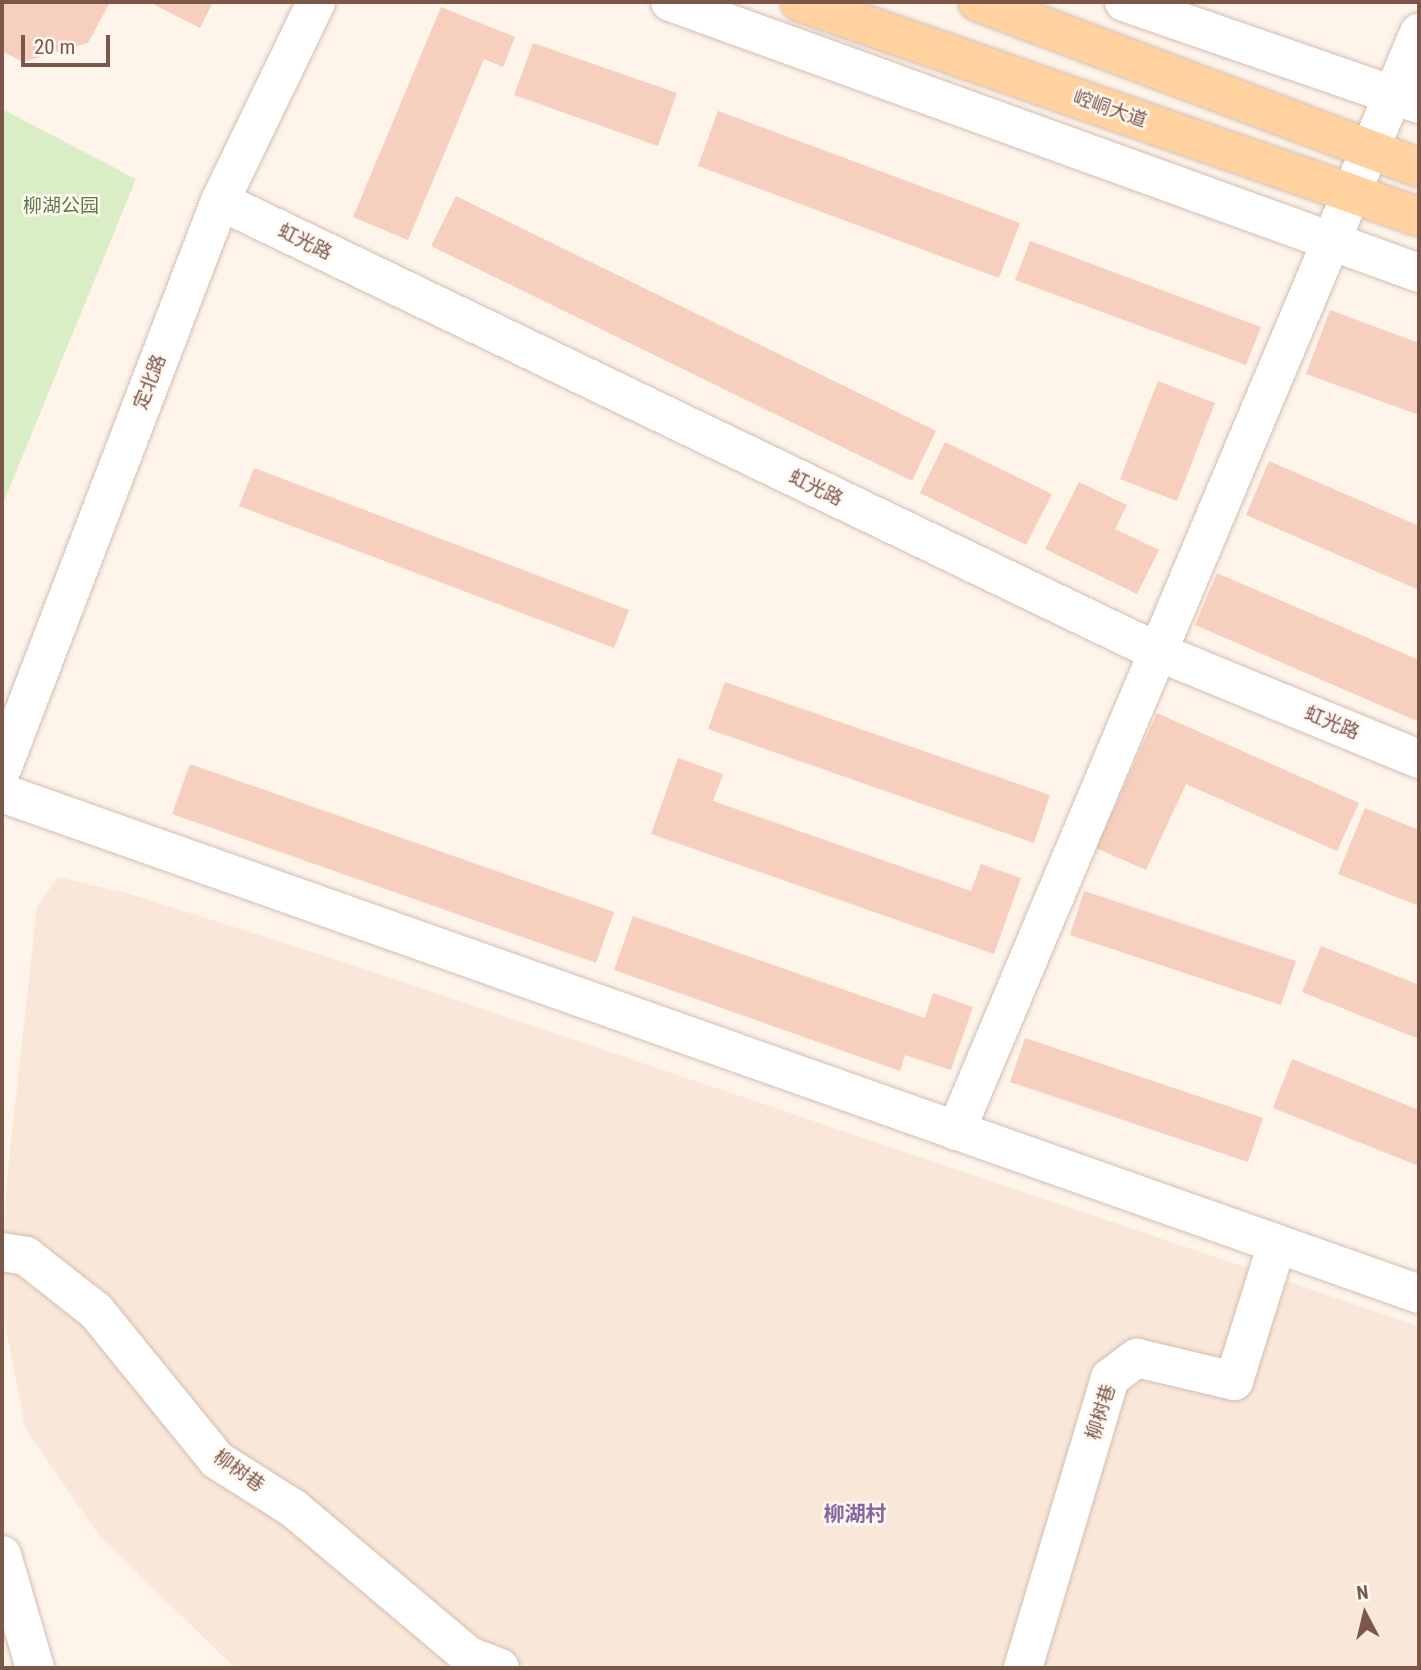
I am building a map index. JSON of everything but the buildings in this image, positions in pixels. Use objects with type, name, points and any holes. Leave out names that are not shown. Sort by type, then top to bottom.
[{"type":"main road","name":"崆峒大道","points":[[800,2],[1419,217]]},
{"type":"main road","points":[[978,2],[1419,168]]},
{"type":"street","name":"定北路","points":[[2,769],[220,201],[316,2]]},
{"type":"street","points":[[670,2],[1419,273]]},
{"type":"street","points":[[1124,2],[1406,100]]},
{"type":"street","points":[[956,1131],[1369,151],[1406,100],[1419,33]]},
{"type":"street","name":"虹光路","points":[[220,201],[1158,652],[1419,759]]},
{"type":"street","points":[[2,793],[1419,1294]]},
{"type":"street","name":"柳树巷","points":[[1023,1668],[1110,1378],[1137,1358],[1234,1381],[1278,1244]]},
{"type":"street","name":"柳树巷","points":[[2,1252],[26,1256],[96,1311],[217,1460],[293,1508],[469,1656],[500,1668]]},
{"type":"street","points":[[2,1555],[35,1668]]},
{"type":"shaded area","points":[[58,877],[127,893],[356,966],[1419,1326],[1419,1668],[235,1668],[100,1537],[25,1428],[2,1307],[2,1264],[8,1168],[37,907]]},
{"type":"green space","name":"柳湖公园","points":[[2,109],[136,179],[2,506]]},
{"type":"district","name":"柳湖村","points":[[855,1514]]}]
